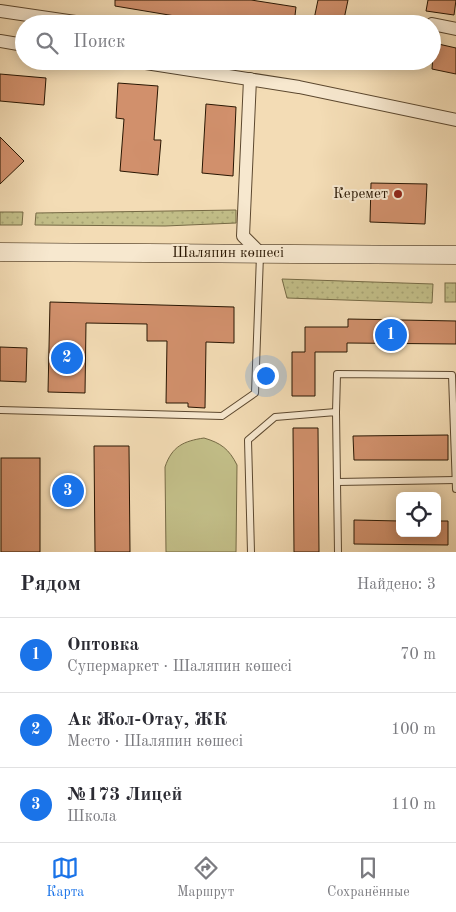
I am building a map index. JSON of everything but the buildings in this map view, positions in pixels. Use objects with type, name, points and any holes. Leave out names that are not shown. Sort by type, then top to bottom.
[{"type":"main road","name":"Шаляпин көшесі","points":[[0,252],[456,255]]},
{"type":"street","points":[[0,11],[27,15]]},
{"type":"street","points":[[441,26],[456,29]]},
{"type":"street","points":[[0,41],[15,44]]},
{"type":"street","points":[[203,70],[456,120]]},
{"type":"street","points":[[250,79],[243,236],[260,253]]},
{"type":"lane","points":[[0,410],[222,416],[254,393],[260,253]]},
{"type":"lane","points":[[338,552],[337,374],[452,375],[456,489]]},
{"type":"lane","points":[[251,552],[248,440],[275,417],[336,412]]},
{"type":"lane","points":[[337,482],[456,480]]},
{"type":"shaded area","points":[[236,210],[236,223],[165,226],[35,225],[36,213]]},
{"type":"shaded area","points":[[0,212],[23,212],[22,225],[0,225]]},
{"type":"shaded area","points":[[282,279],[433,284],[432,303],[287,298]]},
{"type":"shaded area","points":[[445,283],[456,283],[456,302],[445,302]]},
{"type":"shaded area","points":[[204,438],[224,447],[237,465],[236,552],[166,552],[165,467],[175,449],[190,441]]},
{"type":"place","name":"Керемет","points":[[398,194]]},
{"type":"place","name":"Оптовка","points":[[391,335]]},
{"type":"place","name":"Ак Жол-Отау, ЖК","points":[[67,358]]},
{"type":"place","name":"№173 Лицей","points":[[68,491]]}]
